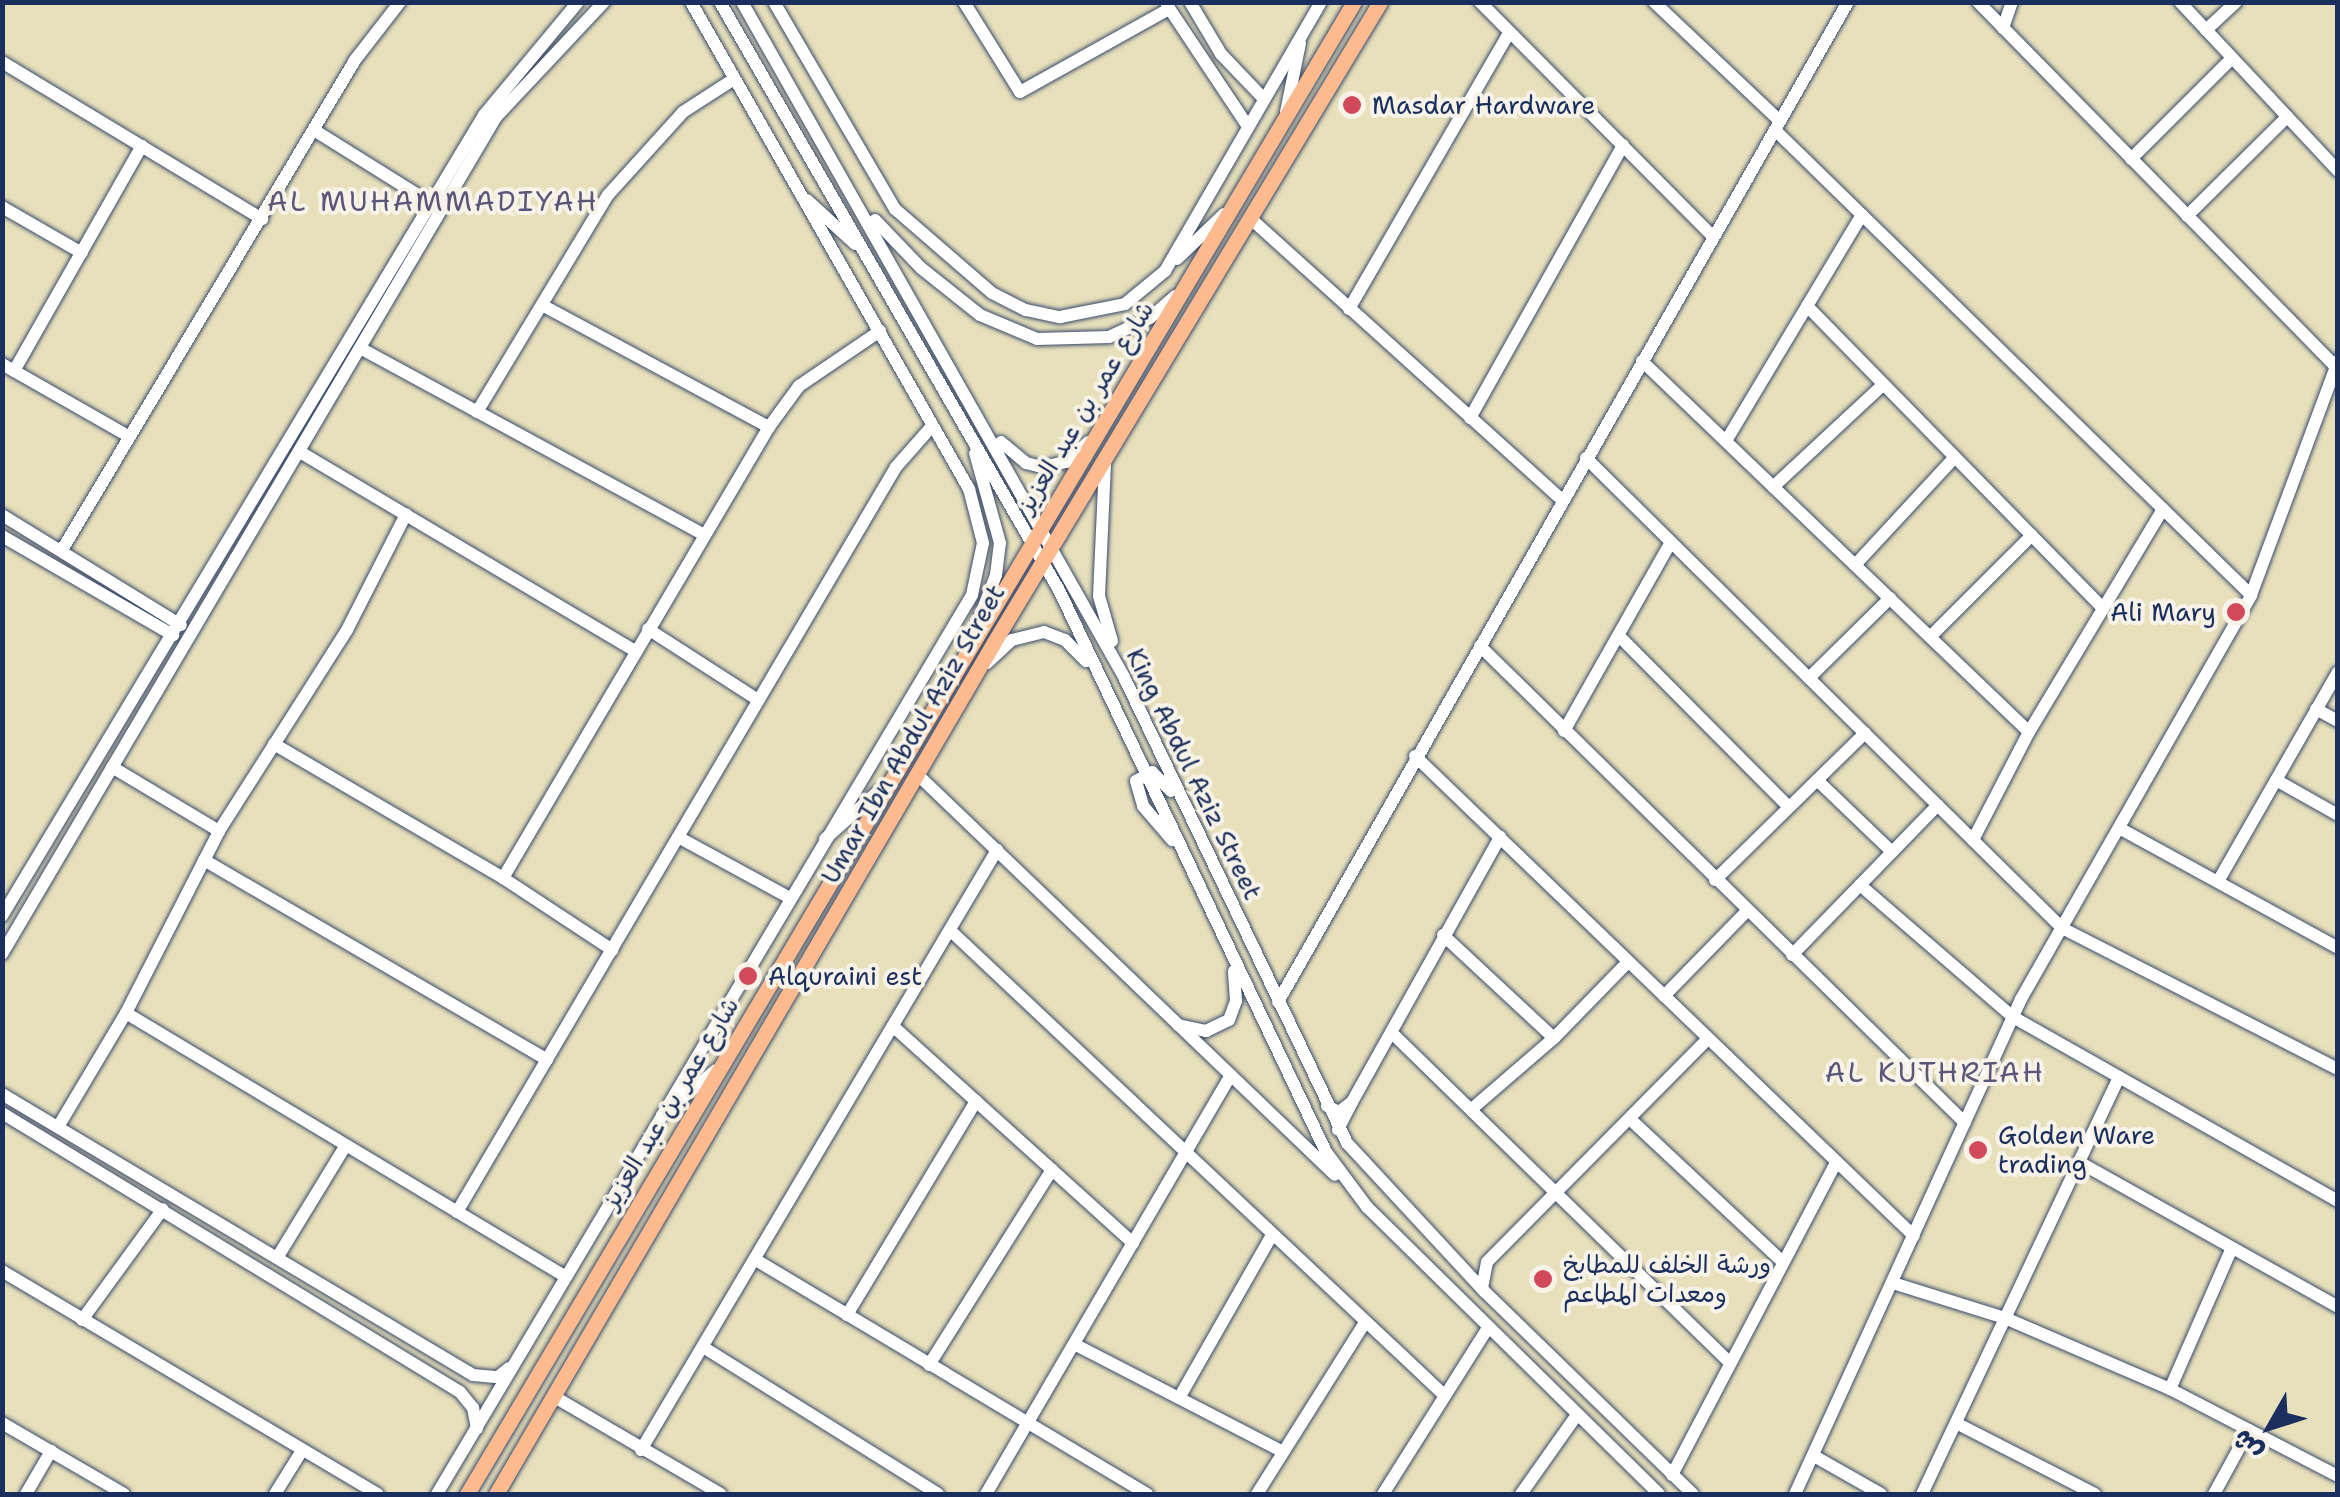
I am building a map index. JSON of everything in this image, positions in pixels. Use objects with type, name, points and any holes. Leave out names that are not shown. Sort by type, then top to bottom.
[{"type":"main road","points":[[1285,119],[1354,2]]},
{"type":"main road","name":"Umar Ibn Abdul Aziz Street","points":[[496,1494],[1054,545],[1380,2]]},
{"type":"main road","name":"شارع عمر بن عبد العزيز","points":[[468,1494],[1285,119]]},
{"type":"main road","points":[[1250,218],[1243,207],[1270,144]]},
{"type":"street","points":[[62,550],[314,130],[400,2]]},
{"type":"street","points":[[2,916],[484,115],[578,2]]},
{"type":"street","points":[[2,954],[496,117],[604,2]]},
{"type":"street","points":[[436,1494],[820,842],[972,595],[983,542],[969,489],[692,2]]},
{"type":"street","name":"King Abdul Aziz Street","points":[[720,2],[1034,542],[1314,1132],[1367,1207],[1658,1494]]},
{"type":"street","name":"King Abdul Aziz Street","points":[[742,2],[989,430],[1124,676],[1338,1130],[1378,1183],[1693,1494]]},
{"type":"street","points":[[755,25],[758,10],[773,2],[895,208],[992,293],[1042,315],[1092,315],[1125,304],[1236,202]]},
{"type":"street","points":[[964,2],[1020,92],[1168,6],[1247,126]]},
{"type":"street","points":[[1190,2],[1221,54],[1263,98]]},
{"type":"street","points":[[1165,271],[1322,2]]},
{"type":"street","points":[[1480,2],[1713,237]]},
{"type":"street","points":[[1654,2],[1862,215],[2252,595]]},
{"type":"street","points":[[1279,1005],[1293,968],[1848,2]]},
{"type":"street","points":[[1795,1494],[2013,1018],[2252,595],[2337,366],[1978,2]]},
{"type":"street","points":[[2003,28],[2012,2]]},
{"type":"street","points":[[2180,2],[2338,171]]},
{"type":"street","points":[[2206,30],[2236,2]]},
{"type":"street","points":[[1349,309],[1509,34]]},
{"type":"street","points":[[1285,119],[1302,36]]},
{"type":"street","points":[[2131,159],[2232,58]]},
{"type":"street","points":[[2,62],[262,219]]},
{"type":"street","points":[[477,412],[608,195],[683,112],[734,79]]},
{"type":"street","points":[[2187,216],[2287,117]]},
{"type":"street","points":[[314,130],[431,203]]},
{"type":"street","points":[[1470,418],[1623,145]]},
{"type":"street","points":[[128,436],[8,367],[82,253],[142,146]]},
{"type":"street","points":[[850,189],[920,268],[980,315],[1023,336],[1066,342],[1109,336],[1150,318],[1188,284]]},
{"type":"street","points":[[798,192],[867,254]]},
{"type":"street","points":[[2,208],[82,253]]},
{"type":"street","points":[[1726,441],[1862,215]]},
{"type":"street","points":[[1250,218],[1562,500]]},
{"type":"street","points":[[542,305],[769,427]]},
{"type":"street","points":[[1807,306],[2103,608]]},
{"type":"street","points":[[504,878],[769,427],[798,386],[880,330]]},
{"type":"street","points":[[360,348],[704,535]]},
{"type":"street","points":[[1642,360],[2029,732]]},
{"type":"street","points":[[1773,486],[1884,384]]},
{"type":"street","points":[[457,1212],[896,466],[932,426]]},
{"type":"street","points":[[989,430],[1016,457],[1042,467],[1073,458],[1100,429]]},
{"type":"street","points":[[963,661],[996,575],[1000,543],[969,431]]},
{"type":"street","points":[[300,452],[635,650]]},
{"type":"street","points":[[1855,565],[1955,457]]},
{"type":"street","points":[[1107,458],[1099,488],[1099,596],[1124,676]]},
{"type":"street","points":[[1586,458],[2062,928],[2338,1069]]},
{"type":"street","points":[[1974,840],[2029,732],[2163,509]]},
{"type":"street","points":[[58,1126],[126,1013],[220,832],[347,630],[406,514]]},
{"type":"street","points":[[2,516],[177,620],[188,636]]},
{"type":"street","points":[[1930,637],[2032,535]]},
{"type":"street","points":[[2,536],[168,635],[188,636]]},
{"type":"street","points":[[1564,731],[1671,542]]},
{"type":"street","points":[[1809,678],[1890,598]]},
{"type":"street","points":[[648,629],[758,700]]},
{"type":"street","points":[[982,668],[1012,640],[1044,632],[1074,646],[1100,680]]},
{"type":"street","points":[[1618,636],[1789,807]]},
{"type":"street","points":[[1480,646],[1966,1123]]},
{"type":"street","points":[[2220,878],[2338,672]]},
{"type":"street","points":[[2316,709],[2338,721]]},
{"type":"street","points":[[1715,880],[1865,733]]},
{"type":"street","points":[[274,744],[504,878],[612,950]]},
{"type":"street","points":[[1416,756],[1914,1236]]},
{"type":"street","points":[[112,767],[220,832]]},
{"type":"street","points":[[1144,773],[1165,780],[1231,902]]},
{"type":"street","points":[[918,776],[1367,1207]]},
{"type":"street","points":[[820,842],[893,777]]},
{"type":"street","points":[[1817,780],[1892,852]]},
{"type":"street","points":[[2276,780],[2338,815]]},
{"type":"street","points":[[1792,955],[1938,805]]},
{"type":"street","points":[[2119,828],[2220,878],[2338,948]]},
{"type":"street","points":[[678,837],[788,897]]},
{"type":"street","points":[[1338,1130],[1500,838]]},
{"type":"street","points":[[641,1450],[952,933],[997,850]]},
{"type":"street","points":[[204,860],[547,1060]]},
{"type":"street","points":[[1860,885],[2013,1018],[2338,1201]]},
{"type":"street","points":[[1664,996],[1747,911]]},
{"type":"street","points":[[952,933],[1187,1151],[1364,1324],[1442,1393]]},
{"type":"street","points":[[1444,935],[1554,1038]]},
{"type":"street","points":[[1176,1024],[1206,1030],[1228,1020],[1236,1001],[1234,961]]},
{"type":"street","points":[[1259,962],[1276,976],[1293,968]]},
{"type":"street","points":[[1474,1107],[1554,1038],[1628,962]]},
{"type":"street","points":[[126,1013],[566,1276]]},
{"type":"street","points":[[895,1028],[1133,1243]]},
{"type":"street","points":[[1392,1032],[1474,1107],[1729,1362]]},
{"type":"street","points":[[1484,1291],[1483,1267],[1708,1039]]},
{"type":"street","points":[[658,1118],[721,1065]]},
{"type":"street","points":[[986,1494],[1231,1075]]},
{"type":"street","points":[[1922,1494],[2119,1078]]},
{"type":"street","points":[[2,1094],[472,1375],[498,1377],[518,1359]]},
{"type":"street","points":[[847,1315],[976,1101]]},
{"type":"street","points":[[1324,1103],[1339,1112],[1352,1102]]},
{"type":"street","points":[[2,1113],[460,1392],[474,1408],[477,1429]]},
{"type":"street","points":[[1630,1118],[1782,1262]]},
{"type":"street","points":[[277,1258],[346,1145]]},
{"type":"street","points":[[1672,1474],[1836,1162]]},
{"type":"street","points":[[2080,1162],[2336,1303]]},
{"type":"street","points":[[929,1365],[1052,1170]]},
{"type":"street","points":[[82,1320],[163,1209]]},
{"type":"street","points":[[1178,1398],[1272,1235]]},
{"type":"street","points":[[2170,1389],[2232,1248]]},
{"type":"street","points":[[1424,1264],[1425,1254],[1436,1255],[1496,1314],[1526,1332]]},
{"type":"street","points":[[756,1260],[1147,1494]]},
{"type":"street","points":[[2,1272],[378,1494]]},
{"type":"street","points":[[1893,1282],[2006,1318],[2170,1389],[2338,1476]]},
{"type":"street","points":[[1257,1494],[1364,1324]]},
{"type":"street","points":[[1383,1494],[1442,1393],[1488,1328]]},
{"type":"street","points":[[1074,1344],[1284,1452]]},
{"type":"street","points":[[703,1347],[938,1494]]},
{"type":"street","points":[[460,1392],[472,1388],[472,1375]]},
{"type":"street","points":[[553,1396],[721,1494]]},
{"type":"street","points":[[1521,1494],[1577,1415]]},
{"type":"street","points":[[2,1423],[124,1494]]},
{"type":"street","points":[[1956,1424],[2095,1494]]},
{"type":"street","points":[[2214,1494],[2249,1430]]},
{"type":"street","points":[[26,1494],[51,1452]]},
{"type":"street","points":[[275,1494],[302,1452]]},
{"type":"street","points":[[1814,1456],[1882,1494]]},
{"type":"place","name":"Masdar Hardware","points":[[1352,105]]},
{"type":"place","name":"Ali Mary","points":[[2236,612]]},
{"type":"place","name":"Alquraini est","points":[[748,976]]},
{"type":"place","name":"Golden Ware trading","points":[[1978,1150]]},
{"type":"place","name":"ورشة الخلف للمطابخ ومعدات المطاعم","points":[[1543,1279]]},
{"type":"district","name":"AL MUHAMMADIYAH","points":[[433,201]]},
{"type":"district","name":"AL KUTHRIAH","points":[[1935,1072]]}]
